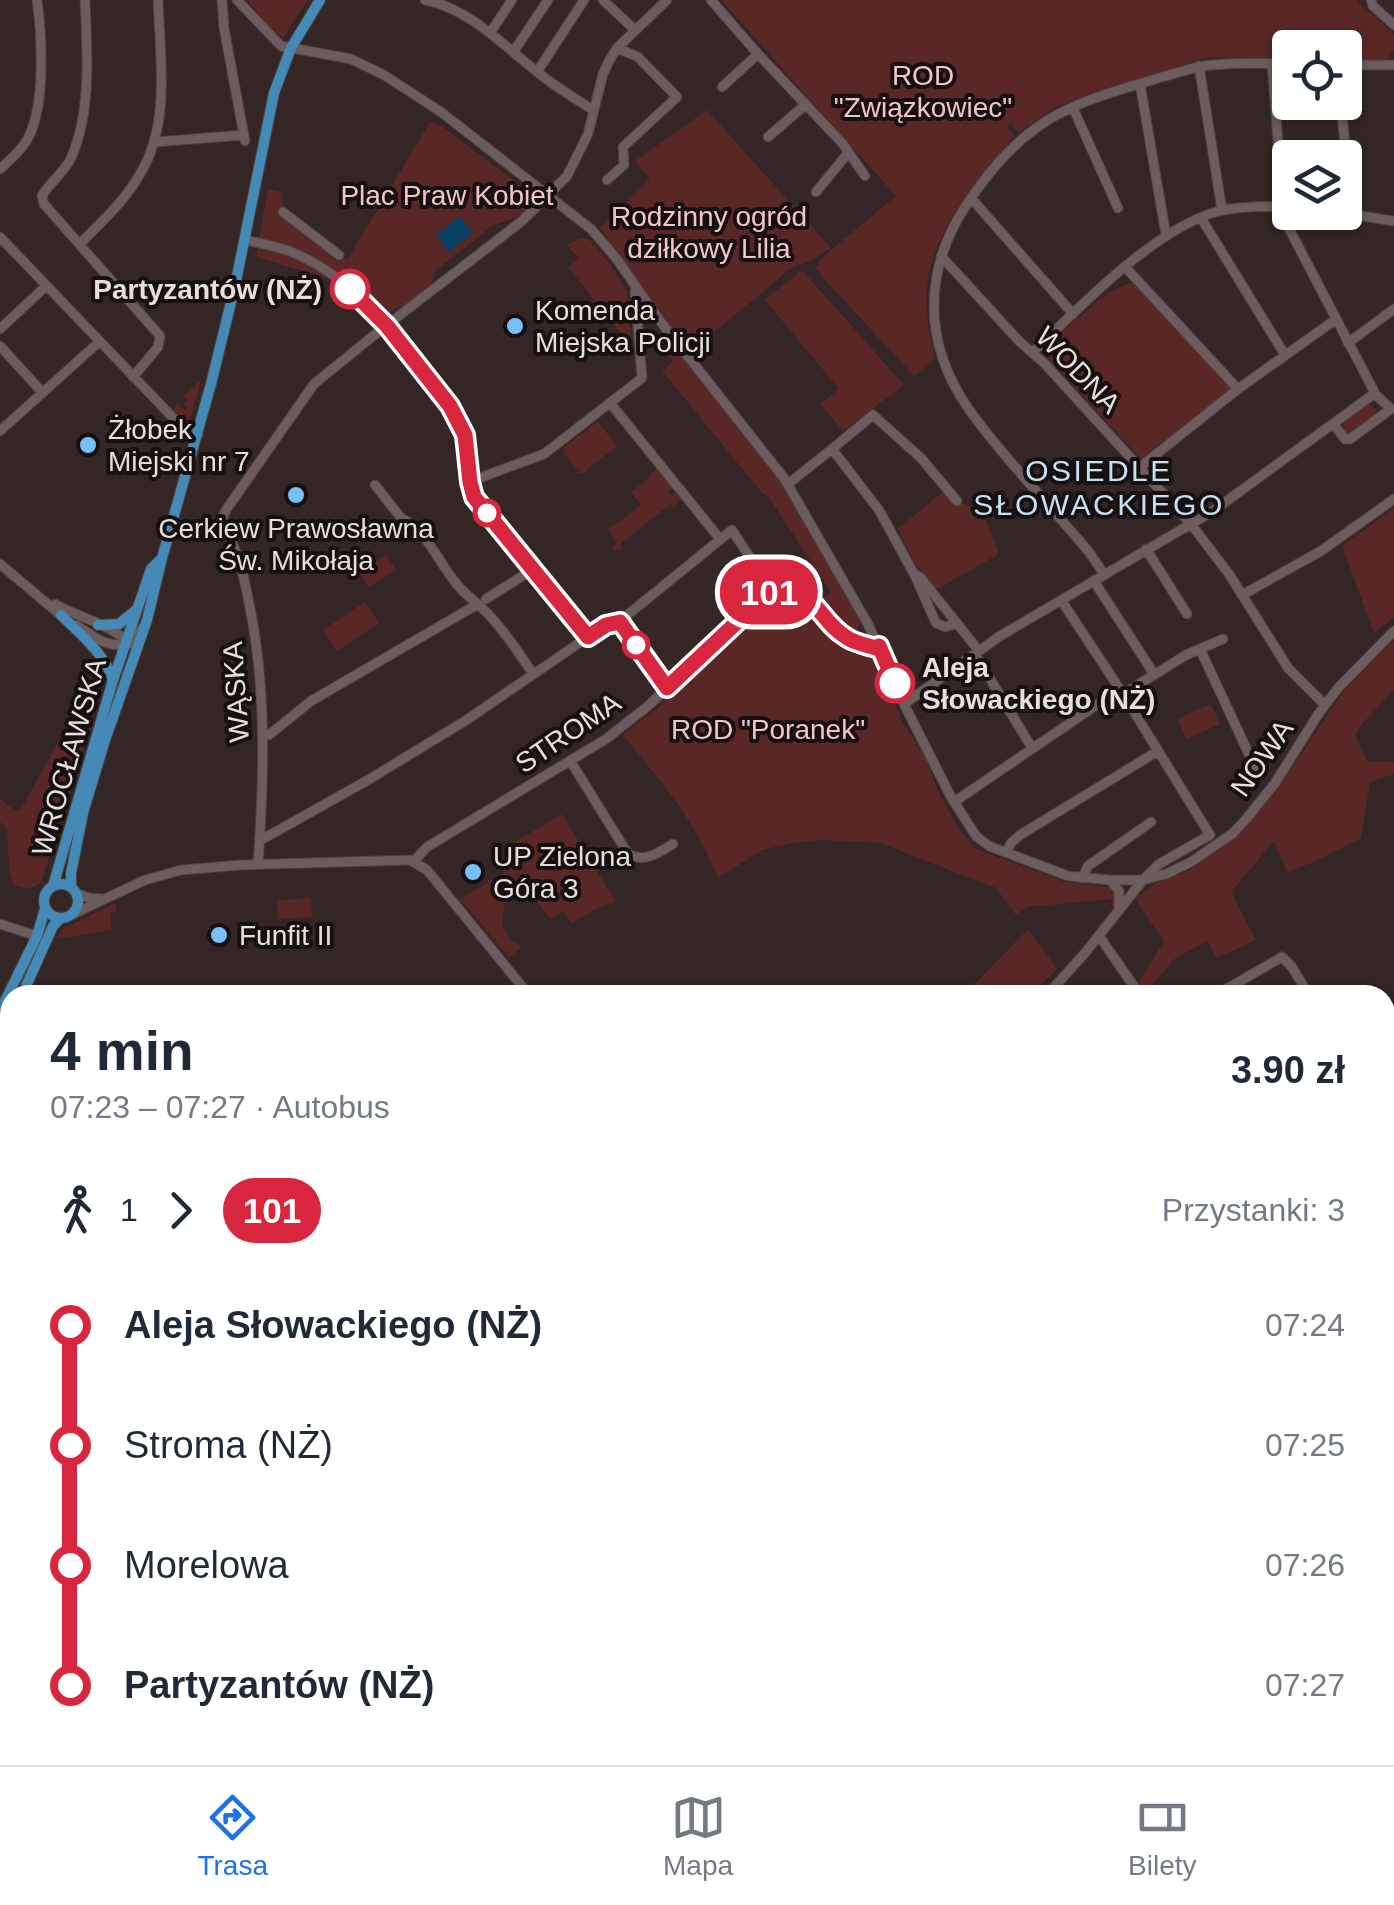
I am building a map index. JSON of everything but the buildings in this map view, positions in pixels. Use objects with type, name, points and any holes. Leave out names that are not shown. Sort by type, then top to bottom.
[{"type":"main road","name":"WROCŁAWSKA","points":[[74,889],[71,873],[88,798],[147,620],[198,435],[274,93],[290,48],[320,0]]},
{"type":"main road","name":"WROCŁAWSKA","points":[[53,886],[114,680],[151,569],[162,558]]},
{"type":"main road","points":[[98,625],[124,622],[139,607]]},
{"type":"main road","points":[[61,616],[100,654],[114,680]]},
{"type":"main road","points":[[13,985],[37,936],[45,909],[44,896],[53,886],[74,889],[78,904],[73,914],[53,926],[27,985]]},
{"type":"main road","points":[[45,909],[60,919]]},
{"type":"street","points":[[0,169],[21,149],[34,123],[42,75],[37,0]]},
{"type":"street","points":[[85,0],[87,77],[78,136],[69,163],[42,196],[44,204],[160,336],[158,347],[132,377]]},
{"type":"street","points":[[80,244],[135,184],[150,157],[161,92],[158,0]]},
{"type":"street","points":[[154,142],[245,138],[222,0]]},
{"type":"street","points":[[237,0],[275,41],[290,48],[350,59],[384,75],[442,113],[590,229],[616,258],[660,321],[788,484],[868,624],[954,802],[978,838],[988,846],[1068,876],[1143,880]]},
{"type":"street","points":[[425,0],[444,4],[490,32],[536,72],[594,111]]},
{"type":"street","points":[[490,32],[512,0]]},
{"type":"street","points":[[514,51],[548,0]]},
{"type":"street","points":[[536,72],[584,0]]},
{"type":"street","points":[[603,0],[634,30]]},
{"type":"street","points":[[387,326],[522,221],[567,176],[588,134],[603,74],[618,48],[667,0]]},
{"type":"street","points":[[711,0],[844,144],[865,176]]},
{"type":"street","points":[[1372,0],[1373,6],[1394,25]]},
{"type":"street","points":[[607,180],[624,166],[622,146],[677,96],[638,58],[618,48]]},
{"type":"street","points":[[722,87],[758,54]]},
{"type":"street","points":[[1154,674],[1099,578],[1089,552],[979,424],[956,390],[942,359],[934,323],[934,290],[941,256],[972,198],[1022,140],[1052,118],[1200,66],[1272,64]]},
{"type":"street","points":[[1362,65],[1394,65]]},
{"type":"street","points":[[1200,66],[1222,210]]},
{"type":"street","points":[[1140,84],[1166,235]]},
{"type":"street","points":[[768,137],[806,104]]},
{"type":"street","points":[[1072,108],[1118,208]]},
{"type":"street","points":[[816,192],[848,153]]},
{"type":"street","points":[[972,198],[1073,314]]},
{"type":"street","points":[[1033,352],[1166,235],[1222,210],[1272,208]]},
{"type":"street","points":[[283,212],[338,255]]},
{"type":"street","points":[[1362,216],[1394,222]]},
{"type":"street","points":[[1201,218],[1284,355]]},
{"type":"street","points":[[1289,230],[1376,395],[1392,408],[1350,439],[1345,440],[1333,424]]},
{"type":"street","points":[[0,237],[132,377],[181,426],[198,435]]},
{"type":"street","points":[[244,240],[285,249],[327,270],[387,326],[462,426],[474,497],[588,637]]},
{"type":"street","name":"WODNA","points":[[941,256],[1190,524],[1288,668],[1325,706]]},
{"type":"street","points":[[1126,268],[1238,390]]},
{"type":"street","points":[[470,482],[544,454],[642,378],[634,283]]},
{"type":"street","points":[[0,329],[46,286]]},
{"type":"street","points":[[1348,343],[1394,309]]},
{"type":"street","points":[[1138,468],[1335,320]]},
{"type":"street","name":"WĄSKA","points":[[258,864],[264,734],[255,633],[244,579],[231,541],[220,524],[314,384],[387,326]]},
{"type":"street","points":[[0,431],[99,342]]},
{"type":"street","points":[[0,346],[44,392]]},
{"type":"street","points":[[904,704],[977,652],[1190,524],[1376,395]]},
{"type":"street","points":[[611,404],[720,539]]},
{"type":"street","points":[[788,484],[873,415],[920,458],[957,501]]},
{"type":"street","points":[[832,450],[880,510],[936,623],[945,626],[956,622]]},
{"type":"street","points":[[376,485],[400,518],[418,531],[460,589],[482,601],[534,674]]},
{"type":"street","points":[[1242,596],[1321,551],[1394,498]]},
{"type":"street","points":[[261,840],[465,721],[606,625],[620,622],[732,530],[759,571]]},
{"type":"street","points":[[1146,549],[1187,614]]},
{"type":"street","points":[[0,564],[61,616],[104,644],[114,646],[128,641],[119,633],[40,596]]},
{"type":"street","points":[[264,734],[269,735],[302,708],[532,570]]},
{"type":"street","points":[[914,574],[977,652],[1032,748]]},
{"type":"street","name":"STROMA","points":[[414,861],[427,847],[606,740],[774,590],[786,589],[810,599],[848,639]]},
{"type":"street","points":[[1056,985],[1159,864],[1210,836],[1061,600]]},
{"type":"street","name":"WROCŁAWSKA","points":[[135,658],[128,641],[147,620]]},
{"type":"street","points":[[620,622],[667,688]]},
{"type":"street","points":[[848,639],[863,635],[868,624]]},
{"type":"street","name":"NOWA","points":[[1143,880],[1192,862],[1233,833],[1275,783],[1338,688],[1394,631]]},
{"type":"street","points":[[848,639],[879,646]]},
{"type":"street","points":[[954,802],[1121,692],[1224,640]]},
{"type":"street","points":[[1200,649],[1254,765],[1254,775]]},
{"type":"street","points":[[1006,853],[1020,835],[1158,751]]},
{"type":"street","points":[[571,762],[628,854],[648,857],[673,844]]},
{"type":"street","points":[[1082,878],[1088,866],[1152,822]]},
{"type":"street","points":[[73,914],[145,880],[181,870],[402,859],[414,861],[429,872],[521,985]]},
{"type":"street","points":[[1110,880],[1119,891],[1119,910]]},
{"type":"street","points":[[74,889],[92,899],[110,898]]},
{"type":"street","points":[[0,924],[37,936]]},
{"type":"street","points":[[1099,936],[1133,985]]},
{"type":"street","points":[[1233,985],[1282,957],[1303,985]]},
{"type":"green space","points":[[248,0],[308,0],[283,38],[265,23]]},
{"type":"green space","name":"ROD \"Związkowiec\"","points":[[721,0],[1356,0],[1394,34],[1394,50],[1386,61],[1362,60],[1362,30],[1272,30],[1272,59],[1208,57],[1055,107],[1019,132],[1010,123],[1007,127],[1015,136],[972,187],[938,245],[927,288],[935,358],[914,376],[816,268],[820,259],[896,196]]},
{"type":"green space","name":"Rodzinny ogród dziłkowy Lilia","points":[[707,110],[831,248],[786,270],[690,352],[600,228],[650,179],[635,161]]},
{"type":"green space","name":"Plac Praw Kobiet","points":[[430,122],[443,127],[536,197],[533,206],[520,216],[492,226],[435,271],[428,292],[406,307],[382,311],[340,274],[330,279],[256,257],[268,189],[282,192],[283,211],[347,260]]},
{"type":"green space","points":[[580,238],[589,239],[627,291],[632,345],[568,267],[579,259],[567,245]]},
{"type":"green space","points":[[802,270],[904,385],[843,431],[820,404],[839,389],[765,300]]},
{"type":"green space","points":[[1134,283],[1232,388],[1141,459],[1046,352],[1048,345],[1087,311]]},
{"type":"green space","points":[[671,340],[796,504],[862,623],[854,632],[843,629],[819,601],[831,592],[768,496],[662,371],[673,361],[665,351]]},
{"type":"green space","points":[[201,380],[187,425],[173,412],[177,402],[185,410],[187,400],[183,396]]},
{"type":"green space","points":[[1369,404],[1376,409],[1377,416],[1351,434],[1345,432],[1345,419]]},
{"type":"green space","points":[[596,423],[617,446],[579,473],[563,452],[565,446]]},
{"type":"green space","points":[[657,469],[672,488],[668,492],[675,492],[681,500],[620,544],[623,549],[614,551],[611,548],[617,542],[608,530],[641,505],[631,492]]},
{"type":"green space","points":[[945,490],[953,499],[983,513],[999,554],[936,590],[915,563],[898,529]]},
{"type":"green space","points":[[1394,508],[1394,617],[1374,633],[1342,546]]},
{"type":"green space","points":[[386,555],[396,569],[369,587],[359,573]]},
{"type":"green space","name":"ROD \"Poranek\"","points":[[774,601],[810,611],[831,639],[851,653],[877,660],[904,726],[927,761],[956,824],[974,848],[1065,882],[1111,888],[1116,900],[1112,909],[1112,899],[1027,907],[1016,915],[996,888],[880,843],[793,843],[762,850],[718,878],[689,821],[623,735]]},
{"type":"green space","points":[[365,602],[379,623],[337,651],[323,630]]},
{"type":"green space","points":[[1394,640],[1394,690],[1355,735],[1368,762],[1394,762],[1394,774],[1370,782],[1361,838],[1287,872],[1274,841],[1231,892],[1256,940],[1217,958],[1207,941],[1173,960],[1153,985],[1141,985],[1139,982],[1164,941],[1135,899],[1156,883],[1189,871],[1237,835],[1276,791],[1343,692]]},
{"type":"green space","points":[[1211,704],[1220,724],[1187,739],[1177,719]]},
{"type":"green space","points":[[76,710],[92,721],[41,883],[20,887],[13,884],[9,869],[7,828],[0,822],[0,799],[16,811],[21,809]]},
{"type":"green space","points":[[562,814],[616,902],[572,923],[563,911],[551,919],[529,892],[515,896],[504,905],[502,927],[522,947],[509,957],[460,899],[515,866],[505,848]]},
{"type":"green space","points":[[311,898],[312,917],[278,919],[277,900]]},
{"type":"green space","points":[[115,903],[117,912],[110,914],[112,930],[56,939],[62,929]]},
{"type":"green space","points":[[1028,929],[1057,969],[1040,985],[974,985]]},
{"type":"water","points":[[460,216],[473,233],[449,252],[436,235]]},
{"type":"bus line","name":"101","points":[[350,289],[387,326],[450,406],[465,435],[474,497],[588,637],[606,625],[620,622],[667,688],[768,593],[786,589],[810,599],[848,639],[879,646],[895,683]]},
{"type":"place","name":"Partyzantów (NŻ)","points":[[350,289]]},
{"type":"place","name":"Komenda Miejska Policji","points":[[515,326]]},
{"type":"place","name":"Żłobek Miejski nr 7","points":[[88,445]]},
{"type":"place","name":"Cerkiew Prawosławna Św. Mikołaja","points":[[296,495]]},
{"type":"place","name":"Aleja Słowackiego (NŻ)","points":[[895,683]]},
{"type":"place","name":"UP Zielona Góra 3","points":[[473,872]]},
{"type":"place","name":"Funfit II","points":[[219,935]]},
{"type":"district","name":"OSIEDLE SŁOWACKIEGO","points":[[1099,487]]}]
